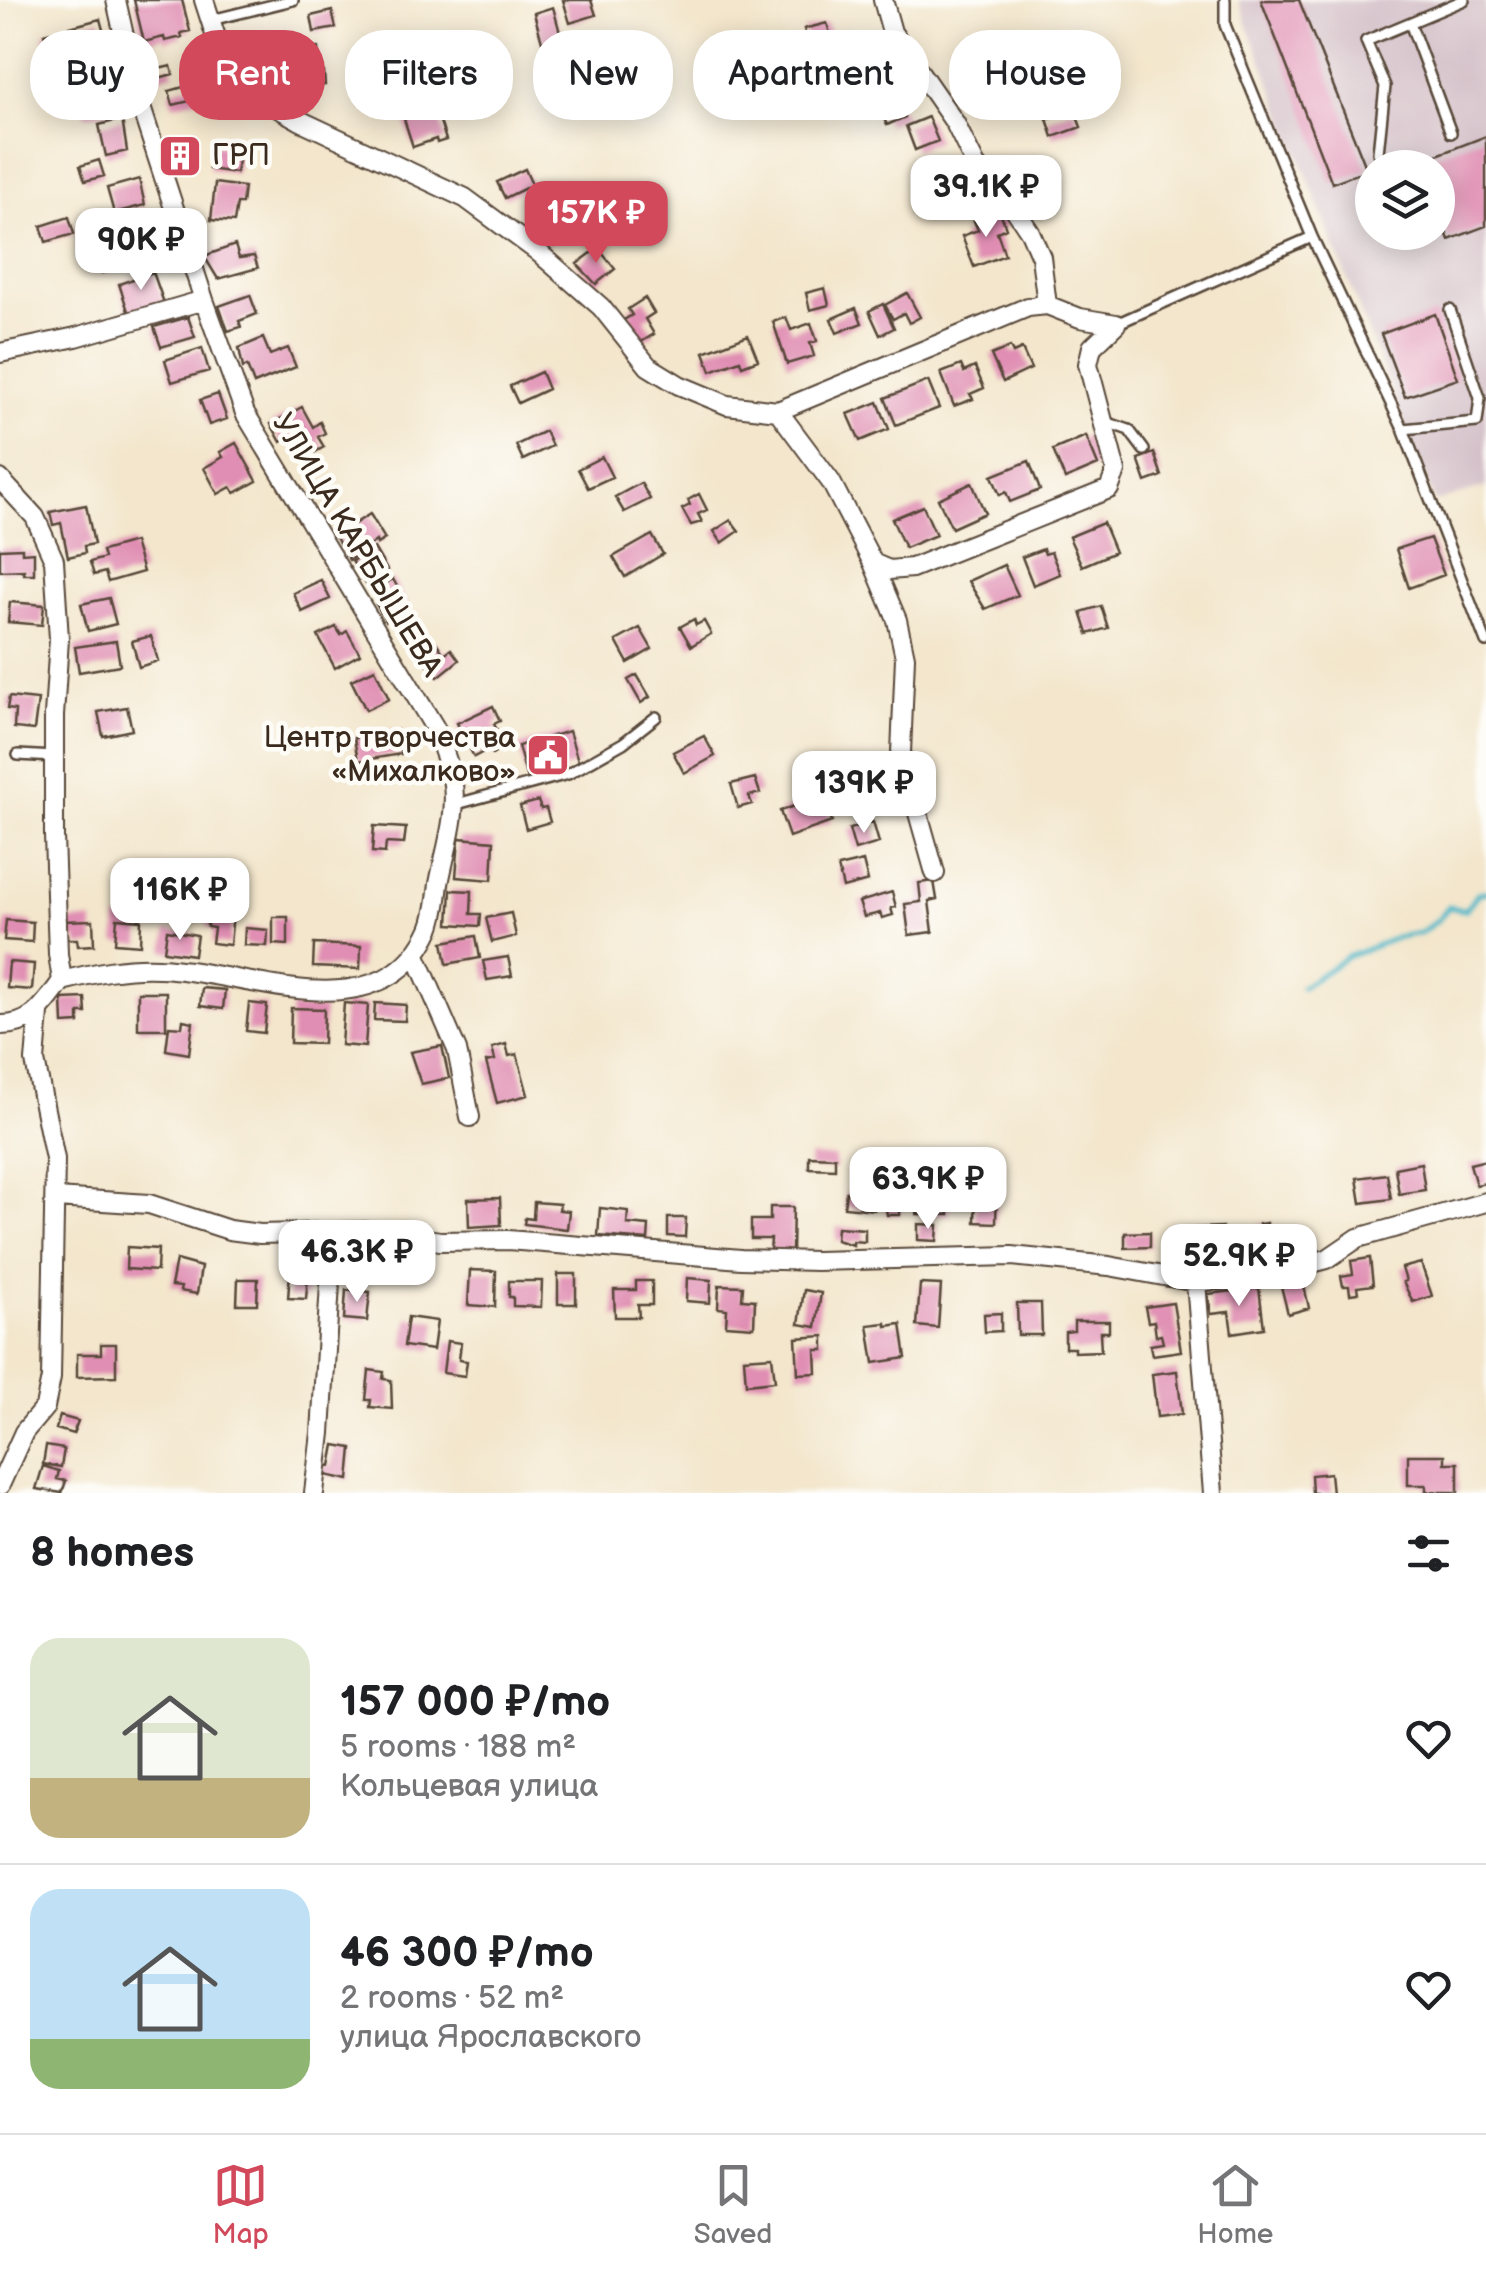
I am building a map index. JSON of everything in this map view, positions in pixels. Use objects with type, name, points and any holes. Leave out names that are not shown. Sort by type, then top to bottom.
[{"type":"street","name":"УЛИЦА КАРБЫШЕВА","points":[[116,0],[138,98],[245,413],[435,728],[452,777],[453,806],[433,920],[416,952]]},
{"type":"street","points":[[204,0],[224,62],[242,88],[315,128],[465,198],[537,251],[601,307],[639,356],[664,376],[713,401],[778,411],[1023,308],[1047,306],[1080,318],[1116,324]]},
{"type":"street","points":[[883,0],[892,32],[955,123],[976,166],[1030,232],[1041,257],[1047,306]]},
{"type":"street","points":[[0,354],[204,300]]},
{"type":"street","points":[[873,563],[894,571],[912,568],[1106,491],[1116,471],[1088,376],[1088,358],[1096,342],[1116,324]]},
{"type":"street","points":[[778,411],[831,482],[873,563],[903,640],[901,753],[934,872]]},
{"type":"street","points":[[0,478],[41,527],[54,560],[58,639],[56,917],[62,981],[39,1013],[19,1024],[0,1026]]},
{"type":"street","points":[[62,981],[108,971],[163,968],[295,988],[355,990],[385,980],[416,952],[457,1050],[470,1117]]},
{"type":"street","points":[[0,1485],[24,1432],[48,1400],[51,1378],[55,1159],[35,1061],[39,1013]]},
{"type":"street","points":[[56,1198],[149,1204],[229,1230],[260,1234],[391,1232],[440,1241],[508,1240],[741,1260],[1012,1256],[1109,1266],[1196,1282],[1267,1275],[1327,1259],[1358,1238],[1486,1202]]},
{"type":"street","points":[[314,1493],[333,1234]]},
{"type":"street","points":[[1196,1282],[1213,1493]]},
{"type":"lane","points":[[210,20],[293,0]]},
{"type":"lane","points":[[1225,0],[1224,25],[1312,237],[1404,429],[1486,642]]},
{"type":"lane","points":[[1378,150],[1384,86],[1366,41],[1464,0]]},
{"type":"lane","points":[[1410,23],[1451,133]]},
{"type":"lane","points":[[1116,324],[1312,237]]},
{"type":"lane","points":[[1404,429],[1481,423],[1480,398],[1450,310]]},
{"type":"lane","points":[[1101,420],[1129,430],[1144,450]]},
{"type":"lane","points":[[453,806],[568,774],[622,743],[656,717]]},
{"type":"lane","points":[[18,755],[55,757]]},
{"type":"shaded area","points":[[1238,0],[1486,0],[1486,487],[1435,502]]},
{"type":"building","points":[[134,0],[182,0],[190,30],[179,30],[179,38],[165,41],[164,37],[159,38],[159,30],[141,30]]},
{"type":"building","points":[[563,0],[591,0],[596,15],[570,23]]},
{"type":"building","points":[[1261,0],[1299,0],[1359,150],[1355,150],[1355,174],[1332,183]]},
{"type":"building","points":[[553,7],[559,30],[539,30],[534,13]]},
{"type":"building","points":[[332,11],[336,28],[314,30],[311,16]]},
{"type":"building","points":[[100,19],[103,30],[59,30]]},
{"type":"building","points":[[827,23],[829,30],[804,30]]},
{"type":"building","points":[[171,66],[173,74],[159,78],[159,69]]},
{"type":"building","points":[[179,88],[179,104],[173,105],[169,91]]},
{"type":"building","points":[[929,119],[938,141],[915,150],[906,126]]},
{"type":"building","points":[[122,120],[127,151],[106,156],[99,125]]},
{"type":"building","points":[[404,120],[440,120],[446,140],[437,143],[436,139],[413,147]]},
{"type":"building","points":[[1047,120],[1078,120],[1081,127],[1053,137]]},
{"type":"building","points":[[1486,136],[1486,226],[1455,238],[1455,150],[1450,150]]},
{"type":"building","name":"ГРП","points":[[188,142],[193,164],[172,169],[167,147]]},
{"type":"building","points":[[213,144],[240,148],[236,173],[209,169]]},
{"type":"building","points":[[99,160],[104,176],[85,181],[80,166]]},
{"type":"building","points":[[525,169],[532,185],[505,198],[497,182]]},
{"type":"building","points":[[139,179],[145,205],[114,213],[107,188]]},
{"type":"building","points":[[215,183],[244,187],[234,222],[211,220]]},
{"type":"building","points":[[570,209],[580,230],[546,245],[536,224]]},
{"type":"building","points":[[1000,211],[1006,228],[997,232],[1005,255],[974,267],[962,236],[978,230],[974,221]]},
{"type":"building","points":[[69,217],[74,234],[46,242],[41,226]]},
{"type":"building","points":[[154,228],[162,256],[102,273],[97,254],[107,251],[104,241]]},
{"type":"building","points":[[235,245],[239,258],[254,256],[258,268],[218,279],[204,256]]},
{"type":"building","points":[[598,248],[615,269],[596,284],[577,264]]},
{"type":"building","points":[[153,272],[164,303],[129,314],[119,284]]},
{"type":"building","points":[[825,288],[829,305],[810,310],[806,293]]},
{"type":"building","points":[[907,293],[920,317],[909,323],[904,313],[893,319],[885,305]]},
{"type":"building","points":[[250,295],[257,314],[239,321],[241,327],[228,331],[219,306]]},
{"type":"building","points":[[645,298],[654,313],[645,319],[654,334],[638,344],[624,320],[632,315],[628,309]]},
{"type":"building","points":[[883,304],[894,328],[880,335],[869,311]]},
{"type":"building","points":[[856,308],[862,323],[837,333],[831,319]]},
{"type":"building","points":[[1435,314],[1458,379],[1405,397],[1381,334]]},
{"type":"building","points":[[188,317],[195,337],[161,347],[154,327]]},
{"type":"building","points":[[786,317],[791,330],[811,323],[817,341],[810,343],[814,356],[787,364],[773,322]]},
{"type":"building","points":[[748,335],[758,360],[742,366],[740,360],[711,371],[704,352]]},
{"type":"building","points":[[263,338],[270,355],[288,348],[296,367],[254,384],[247,366],[243,368],[239,348]]},
{"type":"building","points":[[1010,347],[1013,353],[1022,349],[1031,369],[1003,382],[991,355]]},
{"type":"building","points":[[202,348],[209,371],[172,382],[165,360]]},
{"type":"building","points":[[961,365],[964,372],[975,367],[984,388],[970,394],[973,399],[954,406],[941,373]]},
{"type":"building","points":[[541,372],[548,389],[518,403],[510,386]]},
{"type":"building","points":[[928,381],[939,408],[896,425],[885,398]]},
{"type":"building","points":[[218,394],[227,419],[209,425],[200,400]]},
{"type":"building","points":[[878,402],[889,429],[860,441],[848,414]]},
{"type":"building","points":[[302,407],[313,427],[320,422],[325,433],[318,437],[324,447],[308,456],[296,434],[281,442],[271,424]]},
{"type":"building","points":[[545,431],[552,446],[523,460],[516,445]]},
{"type":"building","points":[[1086,436],[1098,465],[1065,479],[1053,450]]},
{"type":"building","points":[[236,443],[257,481],[235,493],[231,487],[218,494],[204,468],[223,457],[220,452]]},
{"type":"building","points":[[1154,453],[1162,476],[1146,482],[1138,459]]},
{"type":"building","points":[[602,457],[612,477],[588,488],[578,469]]},
{"type":"building","points":[[1029,461],[1040,490],[1010,502],[1006,492],[1000,495],[992,476]]},
{"type":"building","points":[[641,483],[650,499],[624,512],[615,497]]},
{"type":"building","points":[[972,483],[985,513],[952,528],[938,499]]},
{"type":"building","points":[[699,494],[707,510],[698,514],[702,522],[691,525],[682,509]]},
{"type":"building","points":[[86,505],[94,544],[84,546],[85,553],[68,557],[61,523],[53,525],[50,512]]},
{"type":"building","points":[[923,506],[936,535],[905,548],[892,519]]},
{"type":"building","points":[[370,514],[385,539],[349,560],[335,536]]},
{"type":"building","points":[[731,520],[739,531],[722,543],[714,531]]},
{"type":"building","points":[[1103,523],[1115,552],[1082,566],[1069,537]]},
{"type":"building","points":[[652,535],[663,554],[625,577],[613,557]]},
{"type":"building","points":[[1430,538],[1444,575],[1409,588],[1396,549]]},
{"type":"building","points":[[134,542],[143,572],[108,582],[105,572],[94,575],[90,562],[104,558],[102,551]]},
{"type":"building","points":[[22,548],[22,553],[34,552],[34,574],[24,574],[24,570],[0,571],[0,549]]},
{"type":"building","points":[[374,548],[387,570],[366,584],[352,561]]},
{"type":"building","points":[[1043,549],[1045,554],[1051,552],[1060,574],[1033,585],[1022,557]]},
{"type":"building","points":[[1004,565],[1018,595],[985,609],[968,581]]},
{"type":"building","points":[[393,579],[409,608],[386,621],[376,604],[384,600],[377,588]]},
{"type":"building","points":[[321,580],[330,599],[302,612],[293,593]]},
{"type":"building","points":[[109,598],[116,624],[88,631],[81,604]]},
{"type":"building","points":[[10,602],[44,605],[42,625],[8,622]]},
{"type":"building","points":[[1101,606],[1108,628],[1088,634],[1081,612]]},
{"type":"building","points":[[694,619],[696,625],[704,621],[711,634],[691,646],[680,627]]},
{"type":"building","points":[[336,627],[341,635],[347,631],[360,654],[335,668],[318,636]]},
{"type":"building","points":[[640,628],[652,649],[628,663],[616,641]]},
{"type":"building","points":[[151,636],[158,661],[139,667],[132,641]]},
{"type":"building","points":[[116,641],[120,665],[79,672],[75,647]]},
{"type":"building","points":[[436,642],[444,654],[451,649],[459,660],[438,677],[419,653]]},
{"type":"building","points":[[375,669],[389,699],[366,710],[351,680]]},
{"type":"building","points":[[637,675],[650,697],[641,703],[628,680]]},
{"type":"building","points":[[9,697],[38,700],[34,730],[14,728],[15,710],[7,709]]},
{"type":"building","points":[[493,706],[500,721],[494,724],[506,748],[492,754],[489,749],[474,757],[457,723]]},
{"type":"building","points":[[127,707],[132,730],[103,736],[98,712]]},
{"type":"building","points":[[397,730],[401,754],[358,761],[354,738]]},
{"type":"building","name":"Центр творчества «Михалково»","points":[[569,731],[579,764],[527,779],[518,746]]},
{"type":"building","points":[[704,736],[715,756],[684,773],[673,752]]},
{"type":"building","points":[[755,778],[760,793],[749,796],[752,804],[738,808],[731,784]]},
{"type":"building","points":[[814,799],[819,813],[828,809],[832,822],[789,837],[780,811]]},
{"type":"building","points":[[538,801],[541,809],[546,808],[550,822],[526,829],[520,806]]},
{"type":"building","points":[[873,822],[879,843],[855,850],[849,829]]},
{"type":"building","points":[[374,826],[406,828],[404,844],[386,843],[385,853],[372,852]]},
{"type":"building","points":[[459,838],[494,841],[492,880],[456,877]]},
{"type":"building","points":[[863,861],[868,881],[843,888],[838,867]]},
{"type":"building","points":[[160,874],[188,876],[186,907],[158,905]]},
{"type":"building","points":[[934,881],[937,899],[929,901],[933,932],[909,935],[905,904],[921,902],[919,883]]},
{"type":"building","points":[[451,890],[472,891],[471,914],[481,914],[480,926],[449,924]]},
{"type":"building","points":[[892,892],[896,907],[891,908],[893,915],[864,917],[859,902]]},
{"type":"building","points":[[208,911],[233,913],[230,945],[212,943],[214,928],[207,927]]},
{"type":"building","points":[[511,913],[516,936],[492,942],[486,918]]},
{"type":"building","points":[[273,917],[288,917],[288,945],[273,944]]},
{"type":"building","points":[[117,918],[141,920],[140,945],[115,943]]},
{"type":"building","points":[[6,920],[33,922],[32,942],[4,940]]},
{"type":"building","points":[[93,920],[94,945],[78,946],[77,939],[63,939],[62,921]]},
{"type":"building","points":[[245,928],[268,930],[267,946],[244,945]]},
{"type":"building","points":[[167,930],[197,935],[194,955],[164,951]]},
{"type":"building","points":[[476,936],[480,958],[447,964],[443,942]]},
{"type":"building","points":[[314,944],[361,946],[360,969],[313,967]]},
{"type":"building","points":[[508,957],[512,976],[487,980],[483,961]]},
{"type":"building","points":[[9,962],[34,964],[32,990],[7,988]]},
{"type":"building","points":[[202,988],[225,990],[223,1009],[200,1006]]},
{"type":"building","points":[[138,992],[166,992],[166,1029],[138,1029]]},
{"type":"building","points":[[85,998],[86,1013],[79,1013],[79,1023],[63,1024],[62,999]]},
{"type":"building","points":[[249,1003],[267,1005],[264,1033],[246,1031]]},
{"type":"building","points":[[344,1003],[368,1005],[365,1047],[341,1045]]},
{"type":"building","points":[[375,1003],[406,1005],[405,1021],[374,1020]]},
{"type":"building","points":[[291,1008],[324,1009],[323,1044],[290,1043]]},
{"type":"building","points":[[183,1020],[193,1022],[189,1054],[166,1050],[169,1026],[182,1027]]},
{"type":"building","points":[[506,1044],[509,1056],[517,1054],[528,1095],[497,1103],[486,1062],[495,1060],[492,1048]]},
{"type":"building","points":[[442,1046],[449,1078],[421,1084],[410,1052]]},
{"type":"building","points":[[809,1156],[835,1157],[835,1169],[809,1168]]},
{"type":"building","points":[[1486,1160],[1486,1183],[1476,1185],[1470,1164]]},
{"type":"building","points":[[1421,1163],[1425,1190],[1399,1194],[1395,1168]]},
{"type":"building","points":[[1387,1174],[1391,1199],[1361,1203],[1357,1178]]},
{"type":"building","points":[[976,1187],[997,1188],[996,1223],[975,1222]]},
{"type":"building","points":[[888,1191],[901,1192],[900,1215],[887,1215],[884,1197],[888,1197]]},
{"type":"building","points":[[846,1192],[875,1195],[874,1210],[844,1207]]},
{"type":"building","points":[[918,1194],[949,1195],[949,1215],[917,1214]]},
{"type":"building","points":[[500,1198],[501,1225],[469,1227],[468,1199]]},
{"type":"building","points":[[534,1202],[560,1204],[559,1210],[569,1211],[567,1229],[524,1224],[525,1218],[533,1219]]},
{"type":"building","points":[[770,1207],[793,1207],[792,1252],[770,1252],[771,1239],[751,1239],[751,1220],[770,1220]]},
{"type":"building","points":[[600,1208],[628,1211],[627,1224],[649,1226],[648,1240],[598,1236]]},
{"type":"building","points":[[668,1218],[686,1218],[685,1237],[668,1236]]},
{"type":"building","points":[[1267,1223],[1268,1239],[1288,1237],[1289,1258],[1241,1261],[1239,1230]]},
{"type":"building","points":[[918,1224],[938,1225],[937,1241],[918,1240]]},
{"type":"building","points":[[837,1227],[865,1229],[865,1242],[853,1241],[853,1245],[836,1240]]},
{"type":"building","points":[[1222,1227],[1223,1255],[1171,1259],[1170,1238],[1174,1238],[1174,1229]]},
{"type":"building","points":[[1150,1232],[1150,1247],[1125,1248],[1125,1233]]},
{"type":"building","points":[[127,1247],[158,1249],[157,1271],[126,1269]]},
{"type":"building","points":[[1370,1258],[1373,1285],[1357,1287],[1358,1293],[1350,1294],[1341,1276],[1353,1274],[1351,1261]]},
{"type":"building","points":[[176,1260],[201,1267],[197,1294],[171,1286]]},
{"type":"building","points":[[1421,1263],[1432,1296],[1413,1302],[1403,1282],[1406,1281],[1402,1268]]},
{"type":"building","points":[[470,1270],[496,1271],[495,1307],[468,1305]]},
{"type":"building","points":[[290,1273],[308,1275],[306,1299],[288,1298]]},
{"type":"building","points":[[558,1274],[576,1274],[576,1304],[558,1304]]},
{"type":"building","points":[[687,1278],[711,1280],[710,1303],[686,1301]]},
{"type":"building","points":[[238,1279],[258,1279],[257,1304],[237,1304]]},
{"type":"building","points":[[509,1281],[542,1281],[541,1307],[513,1306]]},
{"type":"building","points":[[636,1281],[652,1281],[652,1305],[638,1305],[639,1317],[615,1317],[614,1290],[636,1290]]},
{"type":"building","points":[[1303,1281],[1309,1308],[1288,1314],[1281,1286]]},
{"type":"building","points":[[920,1284],[941,1285],[938,1328],[917,1326]]},
{"type":"building","points":[[719,1285],[743,1286],[742,1299],[755,1300],[754,1327],[726,1325],[727,1309],[718,1308]]},
{"type":"building","points":[[1259,1288],[1264,1328],[1232,1333],[1229,1312],[1211,1314],[1208,1294]]},
{"type":"building","points":[[346,1290],[370,1292],[367,1321],[344,1319]]},
{"type":"building","points":[[804,1290],[821,1293],[816,1327],[799,1324]]},
{"type":"building","points":[[1017,1303],[1041,1303],[1042,1335],[1018,1335]]},
{"type":"building","points":[[1173,1303],[1181,1351],[1152,1355],[1150,1345],[1163,1343],[1161,1335],[1156,1336],[1154,1321],[1148,1322],[1145,1307]]},
{"type":"building","points":[[1001,1313],[1001,1331],[985,1332],[984,1314]]},
{"type":"building","points":[[408,1317],[437,1321],[433,1350],[404,1346]]},
{"type":"building","points":[[1074,1321],[1109,1321],[1109,1332],[1100,1332],[1101,1351],[1074,1352],[1074,1348],[1065,1348],[1065,1332],[1074,1331]]},
{"type":"building","points":[[901,1324],[906,1358],[874,1363],[868,1325]]},
{"type":"building","points":[[824,1336],[824,1350],[816,1350],[817,1373],[798,1374],[796,1338]]},
{"type":"building","points":[[447,1341],[461,1343],[459,1360],[467,1361],[465,1376],[443,1373]]},
{"type":"building","points":[[101,1344],[116,1344],[116,1376],[77,1377],[77,1354],[101,1354]]},
{"type":"building","points":[[772,1356],[775,1381],[746,1384],[744,1358]]},
{"type":"building","points":[[369,1370],[384,1372],[383,1379],[391,1380],[392,1409],[370,1407],[371,1400],[366,1400]]},
{"type":"building","points":[[1177,1371],[1182,1414],[1157,1417],[1152,1374]]},
{"type":"building","points":[[60,1416],[78,1421],[73,1434],[56,1429]]},
{"type":"building","points":[[335,1445],[352,1448],[349,1480],[321,1474],[323,1465],[331,1466]]},
{"type":"building","points":[[46,1446],[64,1449],[61,1467],[43,1464]]},
{"type":"building","points":[[1408,1455],[1445,1455],[1445,1463],[1458,1463],[1458,1492],[1426,1492],[1426,1485],[1408,1485]]},
{"type":"building","points":[[43,1466],[59,1471],[57,1479],[66,1481],[62,1493],[36,1489]]},
{"type":"building","points":[[1330,1473],[1332,1493],[1312,1493],[1311,1475]]},
{"type":"waterway","points":[[1302,987],[1347,957],[1398,937],[1420,933],[1448,907],[1465,910],[1478,893],[1486,892]]},
{"type":"place","name":"ГРП","points":[[180,156]]},
{"type":"place","name":"Центр творчества «Михалково»","points":[[548,755]]}]
